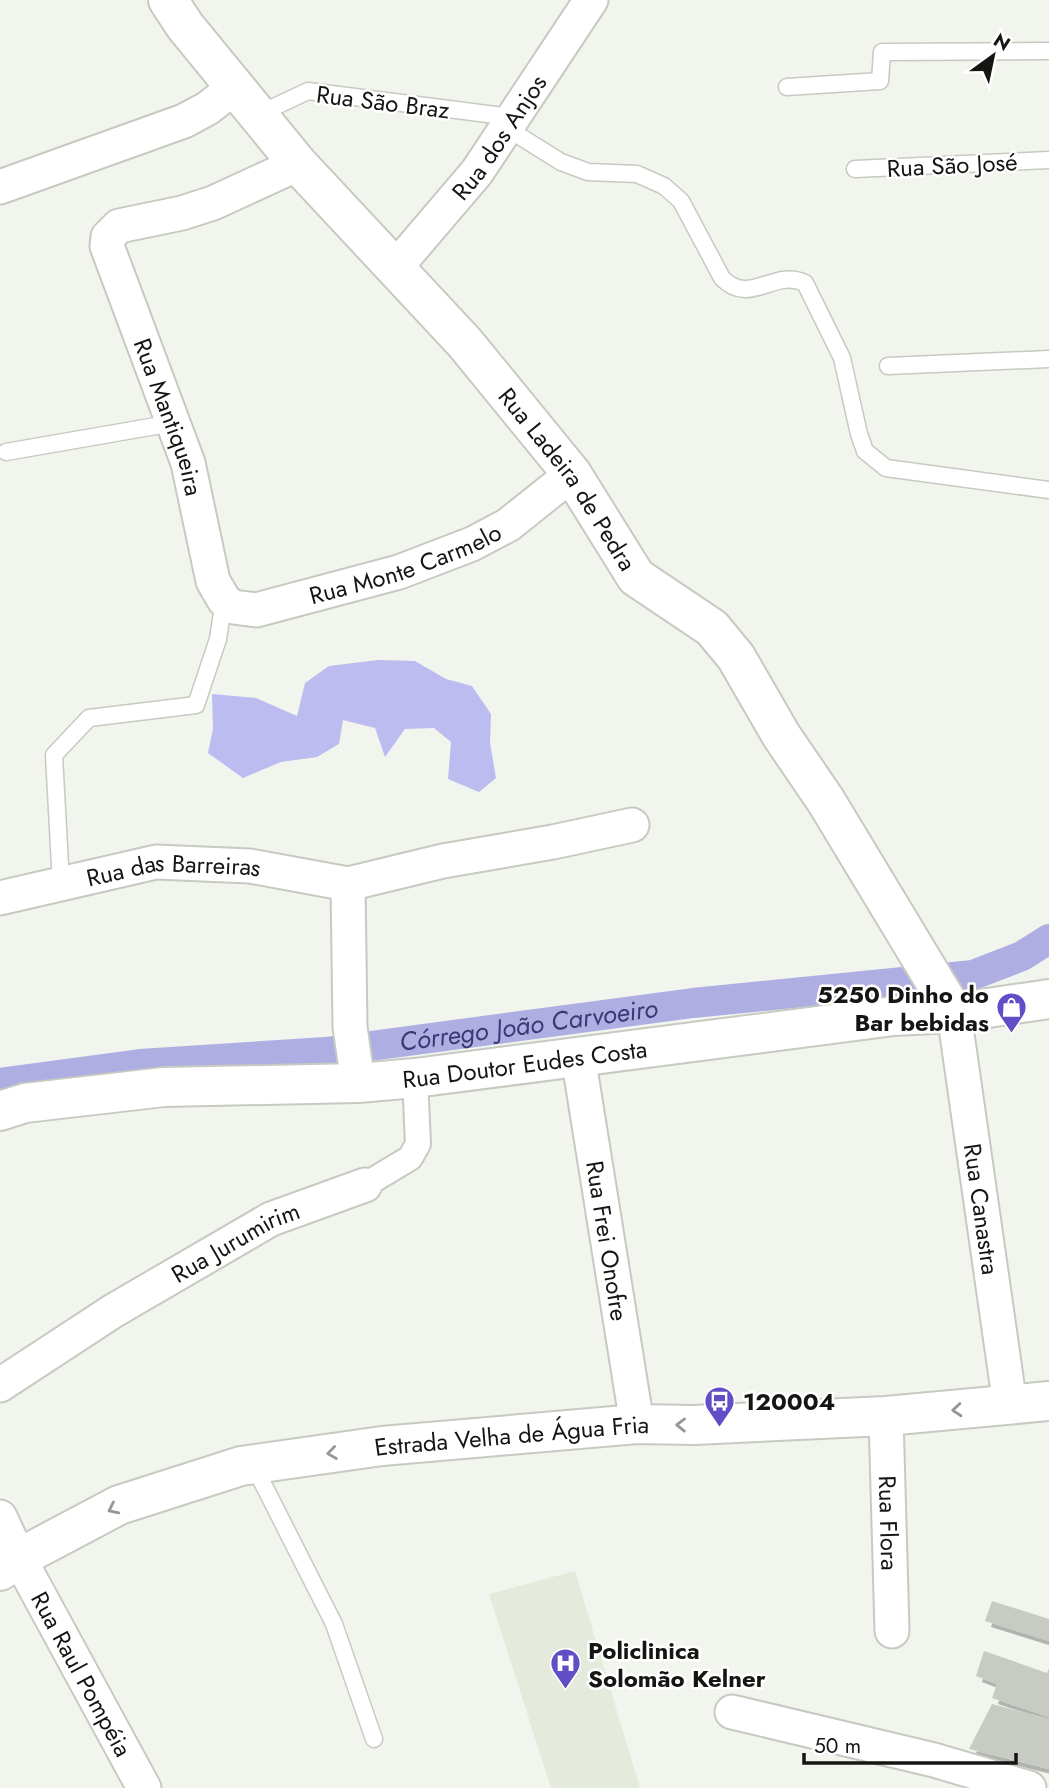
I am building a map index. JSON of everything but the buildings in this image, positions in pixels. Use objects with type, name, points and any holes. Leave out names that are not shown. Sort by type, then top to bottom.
[{"type":"street","name":"Rua Ladeira de Pedra","points":[[168,0],[185,26],[298,164],[465,344],[572,474],[636,577],[712,628],[736,657],[781,735],[825,801],[949,1004]]},
{"type":"street","name":"Rua dos Anjos","points":[[396,267],[477,172],[591,0]]},
{"type":"street","points":[[0,187],[184,121],[208,108],[247,100]]},
{"type":"street","name":"Rua Mantiqueira","points":[[224,600],[213,581],[188,463],[107,246],[108,237],[118,226],[182,213],[213,203],[298,164]]},
{"type":"street","name":"Rua Monte Carmelo","points":[[224,600],[233,607],[256,610],[399,572],[472,544],[508,525],[572,474]]},
{"type":"street","points":[[358,1074],[350,1027],[348,884],[443,861],[632,825]]},
{"type":"street","name":"Rua das Barreiras","points":[[0,898],[156,863],[250,866],[348,884]]},
{"type":"street","name":"Rua Doutor Eudes Costa","points":[[0,1111],[25,1103],[164,1087],[358,1074],[415,1078],[894,1016],[949,1004],[1049,999]]},
{"type":"street","name":"Rua Canastra","points":[[949,1004],[1010,1405]]},
{"type":"street","name":"Rua Frei Onofre","points":[[578,1056],[637,1424]]},
{"type":"street","name":"Rua Jurumirim","points":[[0,1385],[113,1311],[271,1219],[365,1185],[410,1158],[418,1144],[415,1078]]},
{"type":"street","name":"Estrada Velha de Água Fria","points":[[10,1565],[119,1505],[240,1465],[382,1446],[637,1424],[694,1425],[886,1416],[1049,1401]]},
{"type":"street","name":"Rua Flora","points":[[886,1416],[892,1631]]},
{"type":"street","name":"Rua Raul Pompéia","points":[[0,1517],[10,1565],[144,1788]]},
{"type":"street","points":[[732,1712],[934,1760],[1029,1788]]},
{"type":"lane","points":[[788,87],[880,81],[882,52],[1049,51]]},
{"type":"lane","name":"Rua São Braz","points":[[247,100],[308,91],[508,122],[561,162],[588,172],[637,174],[664,186],[681,201],[722,278],[731,287],[741,290],[755,288],[785,278],[795,278],[805,283],[842,358],[859,435],[865,451],[874,460],[886,468],[1049,490]]},
{"type":"lane","name":"Rua São José","points":[[855,169],[1049,160]]},
{"type":"lane","points":[[888,366],[1049,359]]},
{"type":"lane","points":[[6,452],[173,423]]},
{"type":"lane","points":[[61,884],[54,755],[89,718],[196,705],[218,639],[224,600]]},
{"type":"lane","points":[[253,1464],[334,1624],[374,1739]]},
{"type":"shaded area","points":[[378,660],[415,661],[446,679],[472,686],[491,714],[490,743],[496,778],[479,792],[448,779],[451,742],[434,728],[405,729],[385,757],[375,728],[343,720],[339,744],[317,757],[281,762],[243,778],[208,753],[213,729],[212,694],[256,698],[297,716],[305,683],[329,666]]},
{"type":"shaded area","name":"Policlinica Solomão Kelner","points":[[575,1571],[640,1788],[551,1788],[489,1594]]},
{"type":"waterway","name":"Córrego João Carvoeiro","points":[[0,1083],[140,1064],[326,1052],[693,1003],[973,975],[1022,956],[1049,939]]},
{"type":"place","name":"5250 Dinho do Bar bebidas","points":[[1012,1035]]},
{"type":"place","name":"120004","points":[[720,1428]]},
{"type":"place","name":"Policlinica Solomão Kelner","points":[[565,1691]]}]
